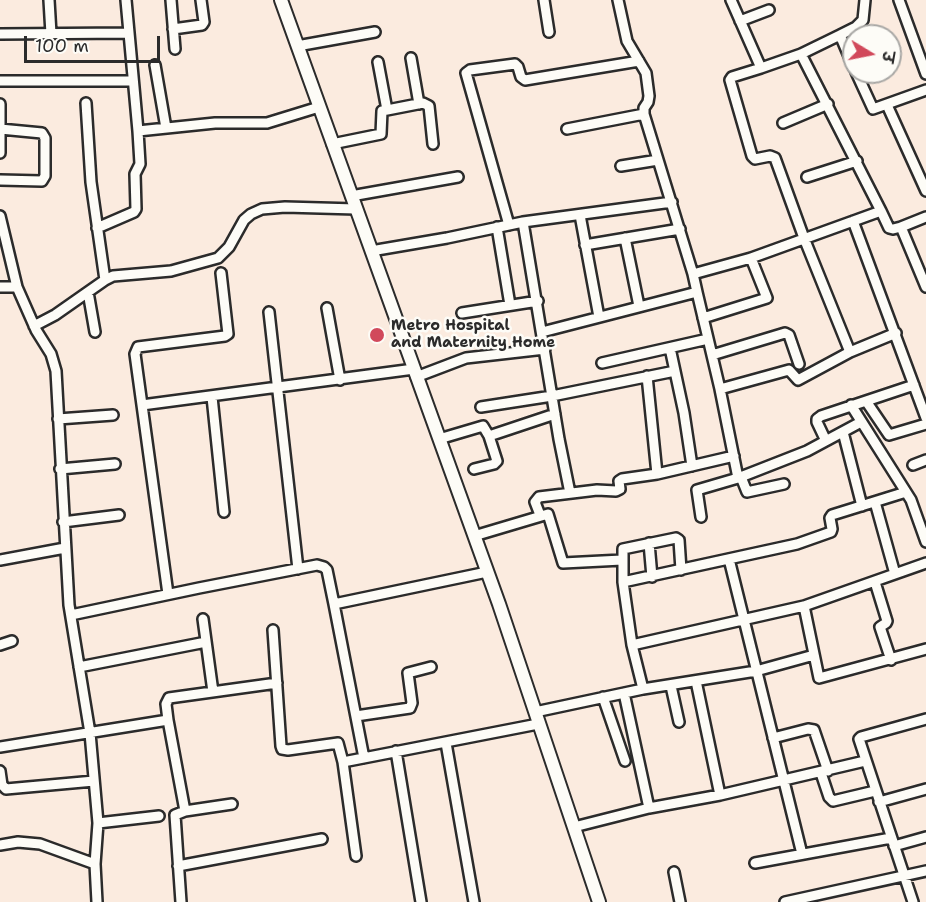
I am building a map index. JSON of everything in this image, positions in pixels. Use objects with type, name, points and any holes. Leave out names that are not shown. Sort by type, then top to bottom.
[{"type":"main road","points":[[281,0],[487,572],[599,902]]},
{"type":"street","points":[[50,0],[51,34]]},
{"type":"street","points":[[96,228],[135,211],[135,174],[140,164],[126,0]]},
{"type":"street","points":[[171,0],[175,49]]},
{"type":"street","points":[[173,29],[203,24],[201,0]]},
{"type":"street","points":[[544,0],[549,32]]},
{"type":"street","points":[[618,0],[627,41],[646,73],[649,96],[644,114],[693,274],[740,477],[747,492],[784,484]]},
{"type":"street","points":[[731,0],[761,68]]},
{"type":"street","points":[[850,352],[775,158],[770,156],[755,159],[752,156],[730,82],[732,76],[801,54],[856,27],[863,20],[865,0]]},
{"type":"street","points":[[899,0],[926,74]]},
{"type":"street","points":[[740,21],[769,10]]},
{"type":"street","points":[[297,46],[375,32]]},
{"type":"street","points":[[0,34],[129,33]]},
{"type":"street","points":[[840,35],[842,40]]},
{"type":"street","points":[[801,54],[889,228],[901,227],[926,217]]},
{"type":"street","points":[[411,58],[419,104]]},
{"type":"street","points":[[509,225],[466,72],[515,64],[521,77],[525,80],[639,61]]},
{"type":"street","points":[[378,62],[387,110]]},
{"type":"street","points":[[155,65],[166,128]]},
{"type":"street","points":[[0,81],[133,81]]},
{"type":"street","points":[[861,84],[871,108],[875,110],[926,90]]},
{"type":"street","points":[[86,103],[91,182],[105,280]]},
{"type":"street","points":[[332,144],[381,134],[380,112],[426,103],[429,106],[433,144]]},
{"type":"street","points":[[0,104],[0,153]]},
{"type":"street","points":[[783,123],[828,104]]},
{"type":"street","points":[[887,105],[926,191]]},
{"type":"street","points":[[138,132],[215,123],[267,123],[319,107]]},
{"type":"street","points":[[567,129],[644,114]]},
{"type":"street","points":[[0,180],[40,182],[45,176],[44,135],[39,132],[1,129]]},
{"type":"street","points":[[621,166],[658,160]]},
{"type":"street","points":[[807,177],[857,161]]},
{"type":"street","points":[[351,196],[458,177]]},
{"type":"street","points":[[371,251],[523,222],[672,202]]},
{"type":"street","points":[[34,326],[63,310],[105,280],[121,274],[171,271],[218,258],[230,248],[244,220],[262,209],[285,207],[356,209]]},
{"type":"street","points":[[693,274],[751,258],[881,211]]},
{"type":"street","points":[[579,215],[599,317]]},
{"type":"street","points":[[0,216],[2,240],[17,287],[34,326],[54,362],[71,615],[90,733],[98,823],[95,864],[97,902]]},
{"type":"street","points":[[853,221],[926,418]]},
{"type":"street","points":[[523,222],[570,493]]},
{"type":"street","points":[[497,227],[510,305]]},
{"type":"street","points":[[901,227],[922,265],[926,287]]},
{"type":"street","points":[[585,245],[680,229]]},
{"type":"street","points":[[625,238],[639,306]]},
{"type":"street","points":[[703,318],[767,298],[751,258]]},
{"type":"street","points":[[168,594],[135,354],[138,347],[228,334],[221,273]]},
{"type":"street","points":[[0,287],[17,287]]},
{"type":"street","points":[[88,292],[95,332]]},
{"type":"street","points":[[542,332],[697,292]]},
{"type":"street","points":[[462,313],[537,301]]},
{"type":"street","points":[[327,308],[340,380]]},
{"type":"street","points":[[269,312],[298,569]]},
{"type":"street","points":[[712,355],[785,333],[789,335],[799,364]]},
{"type":"street","points":[[720,389],[789,370],[797,380],[850,352],[896,333]]},
{"type":"street","points":[[602,363],[708,339]]},
{"type":"street","points":[[670,348],[692,466]]},
{"type":"street","points":[[142,405],[415,373],[466,358],[545,349]]},
{"type":"street","points":[[481,407],[552,396],[675,370]]},
{"type":"street","points":[[647,376],[657,474]]},
{"type":"street","points":[[826,441],[818,419],[851,405],[914,385]]},
{"type":"street","points":[[212,397],[224,512]]},
{"type":"street","points":[[866,401],[890,435],[926,424]]},
{"type":"street","points":[[851,405],[906,492],[915,509],[926,542]]},
{"type":"street","points":[[489,436],[555,414]]},
{"type":"street","points":[[58,419],[113,415]]},
{"type":"street","points":[[701,517],[697,490],[807,452],[861,422]]},
{"type":"street","points":[[439,439],[483,426],[489,436],[497,461],[494,464],[474,469]]},
{"type":"street","points":[[843,432],[862,506]]},
{"type":"street","points":[[540,515],[535,502],[537,498],[597,490],[616,491],[620,489],[620,480],[734,456]]},
{"type":"street","points":[[914,465],[926,460]]},
{"type":"street","points":[[60,469],[115,464]]},
{"type":"street","points":[[623,582],[779,549],[829,533],[832,529],[830,517],[906,492]]},
{"type":"street","points":[[875,502],[896,574]]},
{"type":"street","points":[[63,522],[119,515]]},
{"type":"street","points":[[474,536],[540,515],[549,515],[562,561],[565,563],[622,560]]},
{"type":"street","points":[[643,689],[626,614],[623,549],[678,538],[681,570]]},
{"type":"street","points":[[649,543],[652,577]]},
{"type":"street","points":[[0,560],[65,548]]},
{"type":"street","points":[[729,559],[802,855]]},
{"type":"street","points":[[632,645],[804,606],[926,563]]},
{"type":"street","points":[[71,615],[317,565],[324,567],[327,570],[364,758]]},
{"type":"street","points":[[334,604],[487,572]]},
{"type":"street","points":[[874,582],[886,621],[880,627],[891,660]]},
{"type":"street","points":[[804,606],[819,678],[926,649]]},
{"type":"street","points":[[203,619],[213,692]]},
{"type":"street","points":[[273,630],[282,749],[336,742],[339,744],[356,856]]},
{"type":"street","points":[[0,645],[12,642]]},
{"type":"street","points":[[79,667],[206,642]]},
{"type":"street","points":[[343,762],[446,743],[603,697],[756,670],[814,655]]},
{"type":"street","points":[[356,716],[410,708],[412,703],[408,673],[430,667]]},
{"type":"street","points":[[696,681],[720,795]]},
{"type":"street","points":[[185,811],[168,720],[167,698],[277,683]]},
{"type":"street","points":[[671,686],[679,722]]},
{"type":"street","points":[[624,693],[649,808]]},
{"type":"street","points":[[603,697],[625,761]]},
{"type":"street","points":[[913,902],[859,741],[861,736],[926,719]]},
{"type":"street","points":[[0,747],[168,720]]},
{"type":"street","points":[[774,738],[808,729],[814,730],[825,772],[828,798],[833,801],[875,791]]},
{"type":"street","points":[[446,743],[474,902]]},
{"type":"street","points":[[396,751],[421,902]]},
{"type":"street","points":[[574,827],[649,808],[720,795],[865,762]]},
{"type":"street","points":[[0,771],[6,789],[94,781]]},
{"type":"street","points":[[879,802],[926,789]]},
{"type":"street","points":[[182,902],[175,819],[178,812],[231,804]]},
{"type":"street","points":[[98,823],[159,816]]},
{"type":"street","points":[[755,863],[926,837]]},
{"type":"street","points":[[178,866],[322,839]]},
{"type":"street","points":[[0,845],[18,842],[40,844],[95,864]]},
{"type":"street","points":[[674,872],[680,902]]},
{"type":"street","points":[[785,902],[926,872]]},
{"type":"place","name":"Metro Hospital and Maternity Home","points":[[377,335]]}]
